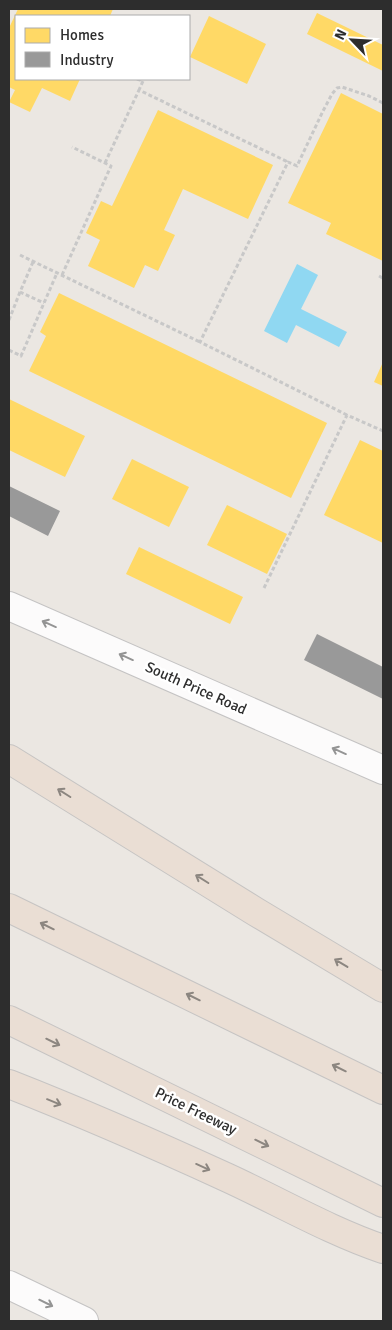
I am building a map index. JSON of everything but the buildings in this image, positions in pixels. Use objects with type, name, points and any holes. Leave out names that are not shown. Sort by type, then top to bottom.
[{"type":"highway","points":[[9,759],[256,912],[383,988]]},
{"type":"highway","points":[[9,908],[383,1090]]},
{"type":"highway","name":"Price Freeway","points":[[9,1020],[383,1203]]},
{"type":"highway","points":[[9,1084],[135,1136],[229,1178],[359,1241],[383,1249]]},
{"type":"main road","name":"South Price Road","points":[[9,606],[383,770]]},
{"type":"main road","points":[[9,1285],[84,1321]]},
{"type":"path","points":[[105,163],[143,81],[140,80]]},
{"type":"path","points":[[139,90],[298,166],[323,111],[337,88],[342,86],[383,103]]},
{"type":"path","points":[[62,275],[111,166],[72,147]]},
{"type":"path","points":[[200,342],[288,162]]},
{"type":"path","points":[[20,255],[383,432]]},
{"type":"path","points":[[9,320],[33,262]]},
{"type":"path","points":[[9,350],[21,356],[57,273]]},
{"type":"path","points":[[20,292],[44,303]]},
{"type":"path","points":[[264,588],[347,415]]},
{"type":"water","points":[[297,264],[318,275],[301,309],[347,332],[339,347],[296,325],[287,343],[264,331]]}]
